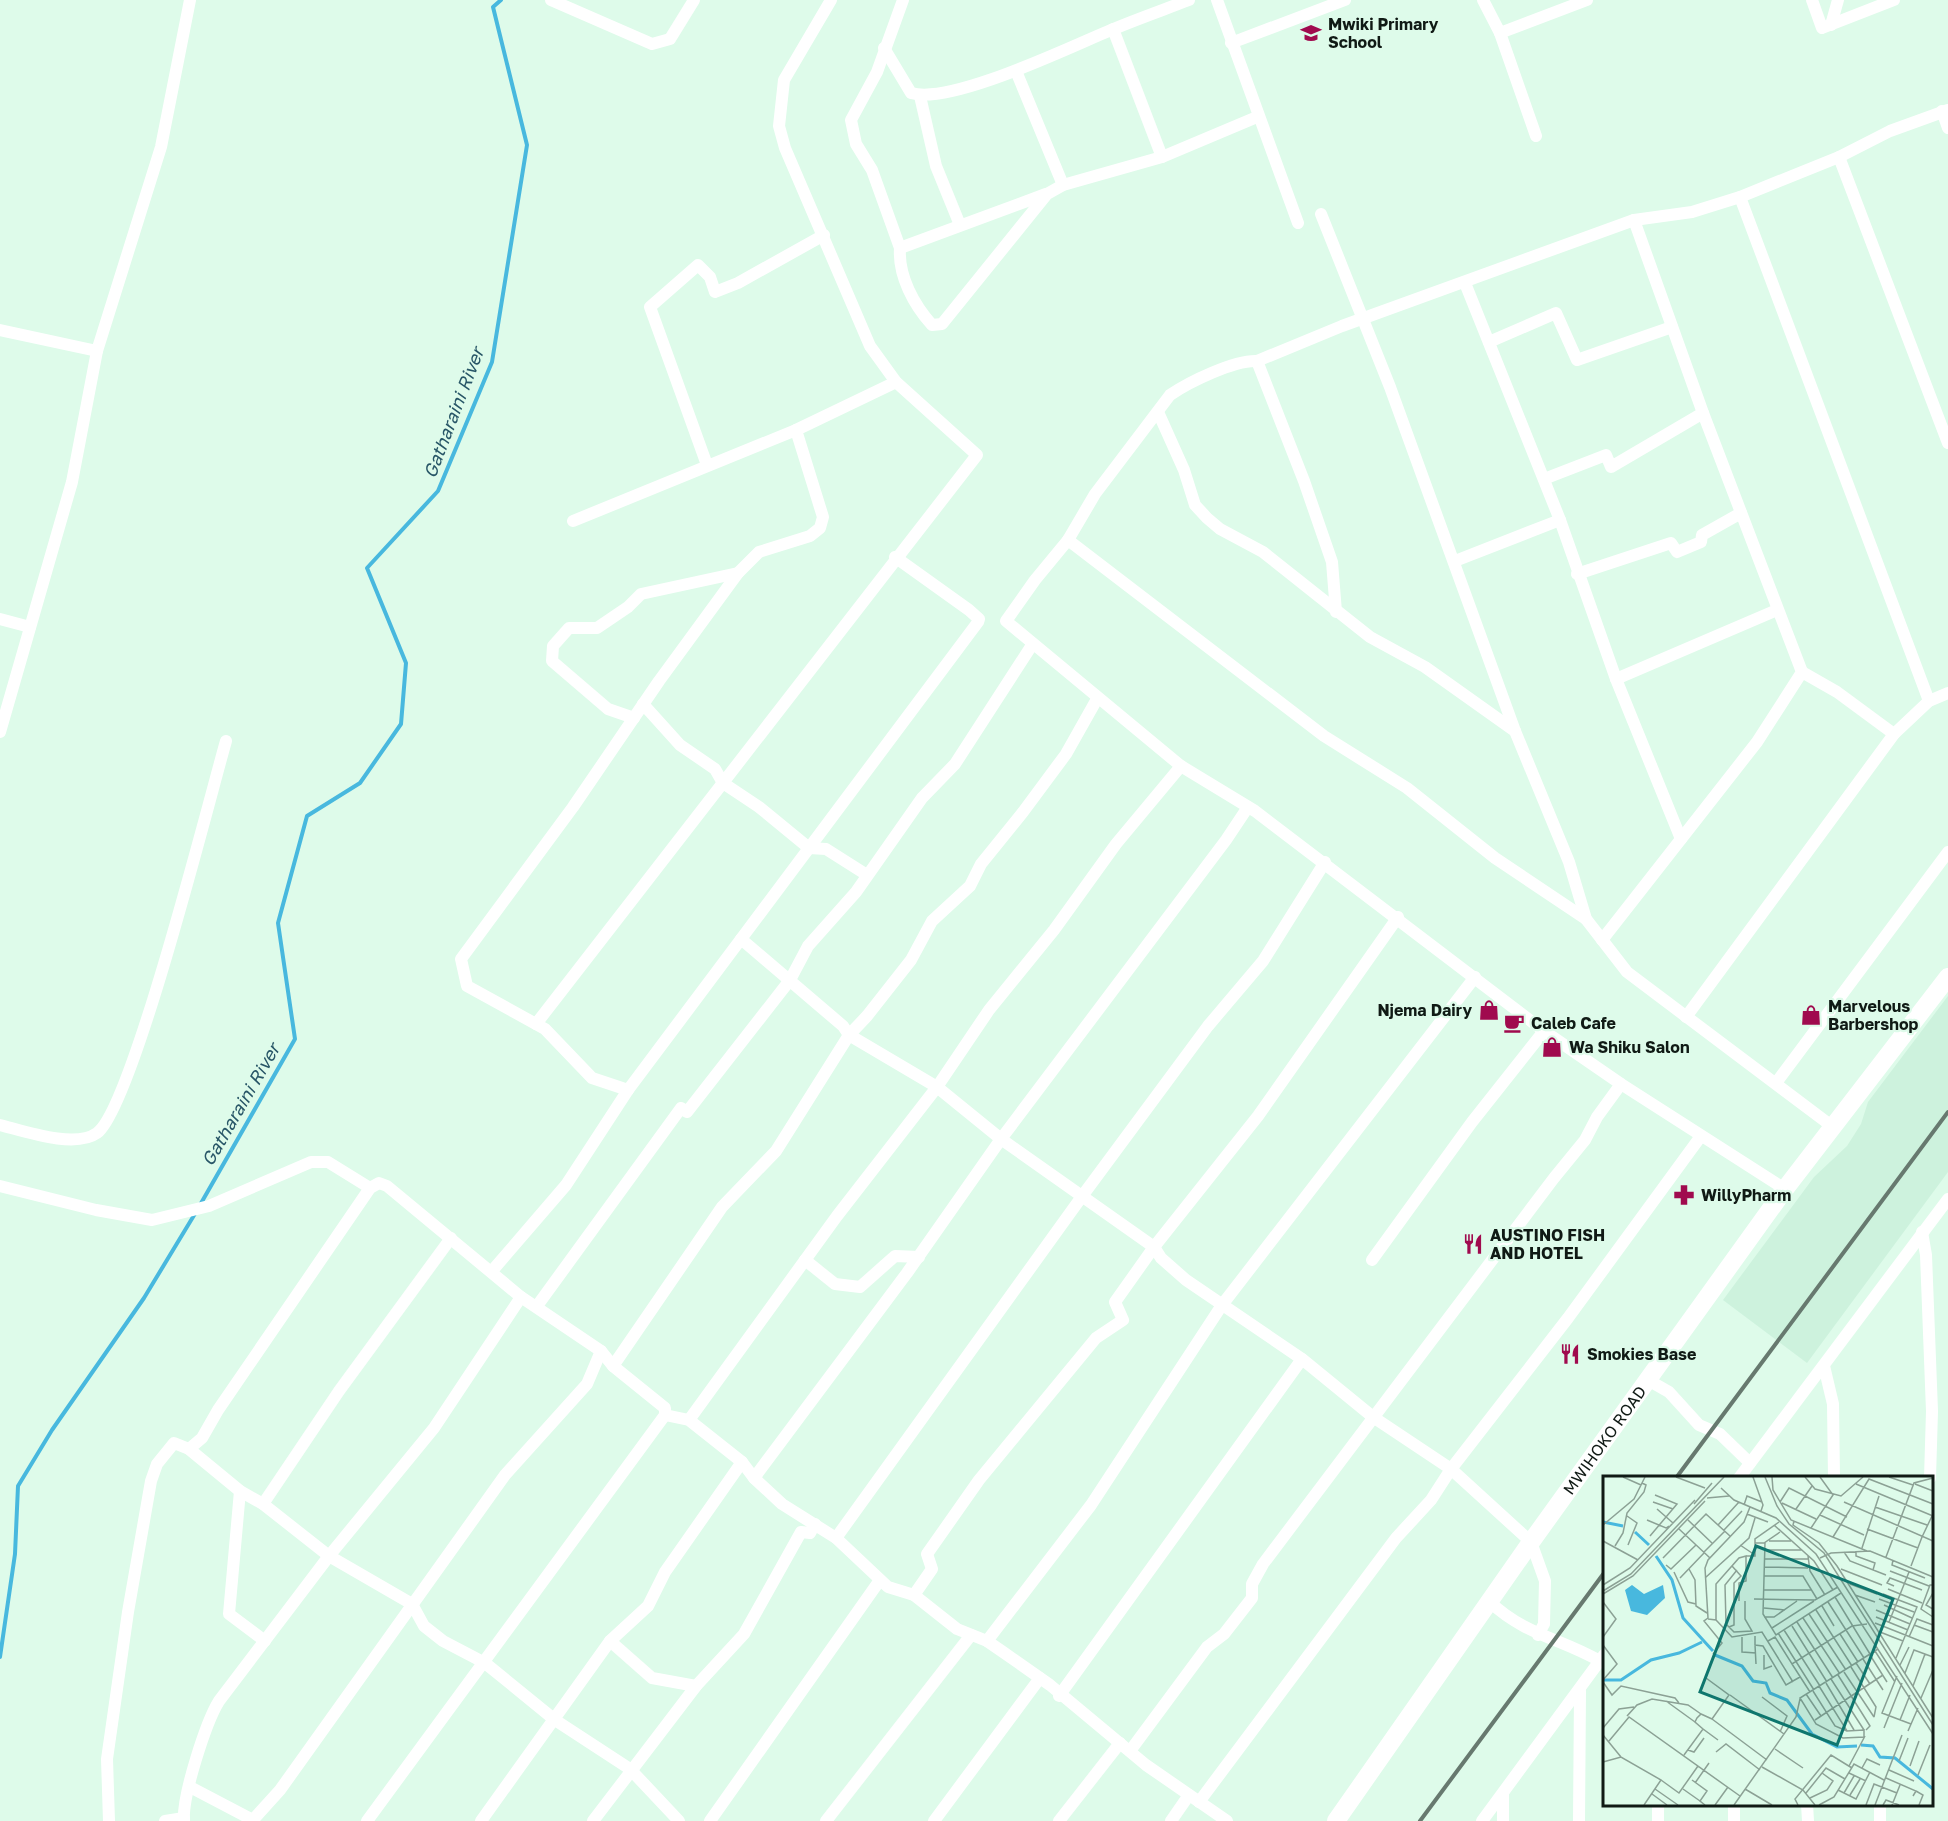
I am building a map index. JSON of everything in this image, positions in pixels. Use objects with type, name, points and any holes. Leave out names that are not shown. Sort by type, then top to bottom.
[{"type":"street","points":[[0,732],[72,482],[97,351],[161,147],[190,0]]},
{"type":"street","points":[[551,0],[638,40],[652,44],[670,39],[694,0]]},
{"type":"street","points":[[536,1024],[895,557],[977,454],[896,382],[870,346],[785,148],[779,126],[784,80],[831,0]]},
{"type":"street","points":[[903,0],[877,72],[852,120],[856,144],[872,170],[900,248],[899,261],[918,308],[932,325],[936,326],[945,320],[1047,194]]},
{"type":"street","points":[[884,48],[911,93],[920,96],[1016,71],[1113,29],[1189,0]]},
{"type":"street","points":[[1217,0],[1257,117],[1298,223]]},
{"type":"street","points":[[1231,43],[1345,0]]},
{"type":"street","points":[[1484,0],[1500,33],[1536,136]]},
{"type":"street","points":[[1500,33],[1587,0]]},
{"type":"street","points":[[1812,0],[1822,28],[1894,0]]},
{"type":"street","points":[[1831,25],[1838,0]]},
{"type":"street","points":[[1113,29],[1162,157]]},
{"type":"street","points":[[1016,71],[1063,185]]},
{"type":"street","points":[[920,96],[936,166],[960,225]]},
{"type":"street","points":[[1785,1189],[1621,1084],[1544,1031],[1325,862],[1312,856],[1248,807],[1181,766],[1142,732],[1097,699],[1006,621],[1021,598],[1068,540],[1095,494],[1170,395],[1186,384],[1246,361],[1257,362],[1363,319],[1634,220],[1692,212],[1740,197],[1839,158],[1890,131],[1945,111],[1948,128]]},
{"type":"street","points":[[900,248],[1047,194],[1063,185],[1162,157],[1257,117]]},
{"type":"street","points":[[1839,158],[1948,443]]},
{"type":"street","points":[[1740,197],[1929,701]]},
{"type":"street","points":[[1321,214],[1455,561],[1515,731],[1569,862],[1586,919]]},
{"type":"street","points":[[1634,220],[1703,413],[1802,672],[1837,692],[1894,734]]},
{"type":"street","points":[[707,465],[650,307],[698,265],[710,277],[714,292],[738,283],[824,236]]},
{"type":"street","points":[[1465,283],[1560,520],[1577,574],[1616,679],[1681,839]]},
{"type":"street","points":[[1489,342],[1556,313],[1578,360],[1672,327]]},
{"type":"street","points":[[0,330],[97,351]]},
{"type":"street","points":[[1257,362],[1304,481],[1332,562],[1336,612]]},
{"type":"street","points":[[573,521],[601,512],[707,465],[796,430],[896,382]]},
{"type":"street","points":[[1158,412],[1184,470],[1195,505],[1220,529],[1263,552],[1370,637],[1425,667],[1515,731]]},
{"type":"street","points":[[1544,479],[1606,455],[1611,466],[1703,413]]},
{"type":"street","points":[[628,1090],[591,1078],[545,1029],[467,986],[461,959],[573,807],[643,704],[738,573],[759,552],[810,536],[820,528],[823,517],[796,430]]},
{"type":"street","points":[[1577,574],[1671,543],[1677,552],[1701,542],[1702,535],[1741,513]]},
{"type":"street","points":[[1455,561],[1560,520]]},
{"type":"street","points":[[1068,540],[1324,736],[1407,788],[1495,858],[1586,919],[1627,972],[1833,1127]]},
{"type":"street","points":[[492,1271],[566,1185],[628,1090],[887,747],[979,619],[895,557]]},
{"type":"street","points":[[634,718],[608,709],[552,662],[557,640],[569,628],[597,628],[628,607],[641,594],[738,573]]},
{"type":"street","points":[[1616,679],[1777,610]]},
{"type":"street","points":[[0,619],[30,627]]},
{"type":"street","points":[[537,1306],[681,1108],[687,1112],[790,980],[808,946],[856,892],[922,798],[955,764],[1032,645]]},
{"type":"street","points":[[1602,940],[1757,742],[1802,672]]},
{"type":"street","points":[[1686,1017],[1894,734],[1929,701],[1948,693]]},
{"type":"street","points":[[613,1366],[722,1207],[776,1151],[849,1035],[911,960],[932,921],[970,886],[981,864],[1066,754],[1097,699]]},
{"type":"street","points":[[643,704],[680,745],[715,770],[723,783],[759,807],[809,848],[826,849],[867,875]]},
{"type":"street","points":[[0,1125],[47,1137],[76,1139],[97,1134],[110,1119],[144,1027],[226,741]]},
{"type":"street","points":[[688,1419],[805,1260],[937,1087],[989,1010],[1054,930],[1116,844],[1181,766]]},
{"type":"street","points":[[754,1478],[919,1257],[1001,1139],[1205,868],[1248,807]]},
{"type":"street","points":[[1776,1083],[1948,852]]},
{"type":"street","points":[[836,1538],[1083,1194],[1208,1026],[1263,961],[1325,862]]},
{"type":"street","points":[[914,1595],[932,1569],[927,1554],[979,1480],[1096,1338],[1123,1320],[1115,1302],[1154,1247],[1258,1116],[1398,917]]},
{"type":"street","points":[[741,939],[843,1026],[849,1035],[937,1087],[1001,1139],[1083,1194],[1154,1247],[1161,1258],[1186,1280],[1302,1359],[1374,1417],[1451,1469],[1531,1542],[1545,1581],[1544,1624],[1538,1635]]},
{"type":"street","points":[[987,1641],[1091,1505],[1222,1305],[1475,977]]},
{"type":"street","name":"MWIHOKO ROAD","points":[[1336,1821],[1531,1542],[1785,1189],[1948,977]]},
{"type":"street","points":[[1372,1260],[1472,1122],[1544,1031]]},
{"type":"street","points":[[1059,1821],[1125,1747],[1207,1647],[1224,1634],[1252,1598],[1252,1584],[1263,1564],[1585,1140],[1597,1117],[1621,1084]]},
{"type":"street","points":[[1171,1821],[1194,1798],[1396,1538],[1431,1500],[1451,1469],[1568,1318],[1701,1136]]},
{"type":"street","points":[[0,1186],[96,1210],[152,1220],[209,1206],[311,1162],[328,1162],[370,1188]]},
{"type":"street","points":[[189,1449],[202,1438],[218,1410],[370,1188],[379,1184],[387,1186],[521,1297],[601,1351],[613,1366],[665,1408],[666,1415],[367,1821]]},
{"type":"street","points":[[1740,1476],[1948,1199]]},
{"type":"street","points":[[1922,1232],[1926,1255],[1932,1412],[1930,1476]]},
{"type":"street","points":[[263,1504],[339,1391],[451,1238]]},
{"type":"street","points":[[805,1260],[835,1284],[860,1287],[895,1256],[919,1257]]},
{"type":"street","points":[[165,1821],[184,1820],[190,1787],[212,1713],[329,1557],[434,1428],[521,1297]]},
{"type":"street","points":[[190,1787],[253,1820],[280,1790],[505,1475],[587,1384],[601,1351]]},
{"type":"street","points":[[1059,1696],[1302,1359]]},
{"type":"street","points":[[1824,1366],[1833,1404],[1834,1476]]},
{"type":"street","points":[[1648,1380],[1669,1392],[1699,1425],[1720,1434],[1750,1463]]},
{"type":"street","points":[[666,1415],[688,1419],[742,1462],[754,1478],[782,1504],[836,1538],[888,1587],[914,1595],[957,1629],[987,1641],[1040,1678],[1059,1696],[1125,1747],[1227,1821]]},
{"type":"street","points":[[109,1821],[107,1759],[128,1612],[151,1481],[157,1464],[174,1443],[189,1449],[240,1491],[263,1504],[329,1557],[412,1604],[424,1626],[443,1641],[485,1663],[555,1720],[630,1769],[679,1821]]},
{"type":"street","points":[[481,1821],[610,1641],[648,1606],[665,1572],[742,1462]]},
{"type":"street","points":[[240,1491],[229,1614],[265,1641]]},
{"type":"street","points":[[593,1821],[630,1769],[696,1686],[744,1634],[801,1532],[810,1533],[815,1524]]},
{"type":"street","points":[[710,1821],[880,1580]]},
{"type":"street","points":[[1482,1821],[1580,1692],[1602,1658],[1538,1635],[1511,1620],[1490,1602]]},
{"type":"street","points":[[826,1821],[971,1635]]},
{"type":"street","points":[[610,1641],[652,1678],[696,1686]]},
{"type":"street","points":[[934,1821],[1040,1678]]},
{"type":"street","points":[[1580,1692],[1580,1821]]},
{"type":"street","points":[[1503,1794],[1503,1821]]},
{"type":"street","points":[[1807,1806],[1808,1821]]},
{"type":"shaded area","points":[[1948,996],[1948,1172],[1807,1363],[1723,1300],[1814,1177],[1847,1146],[1861,1124],[1868,1102]]},
{"type":"waterway","name":"Gatharaini River","points":[[200,1205],[295,1039],[278,923],[307,816],[360,783],[401,724],[406,663],[367,568],[438,491],[492,362],[527,145],[493,7],[501,0]]},
{"type":"waterway","name":"Gatharaini River","points":[[0,1657],[15,1554],[18,1486],[52,1430],[144,1298],[196,1212]]},
{"type":"railway","points":[[1677,1476],[1948,1112]]},
{"type":"railway","points":[[1420,1821],[1603,1574]]},
{"type":"place","name":"Mwiki Primary School","points":[[1311,33]]},
{"type":"place","name":"Njema Dairy","points":[[1489,1010]]},
{"type":"place","name":"Marvelous Barbershop","points":[[1811,1015]]},
{"type":"place","name":"Caleb Cafe","points":[[1514,1023]]},
{"type":"place","name":"Wa Shiku Salon","points":[[1552,1047]]},
{"type":"place","name":"WillyPharm","points":[[1684,1195]]},
{"type":"place","name":"AUSTINO FISH AND HOTEL","points":[[1473,1244]]},
{"type":"place","name":"Smokies Base","points":[[1570,1354]]}]
